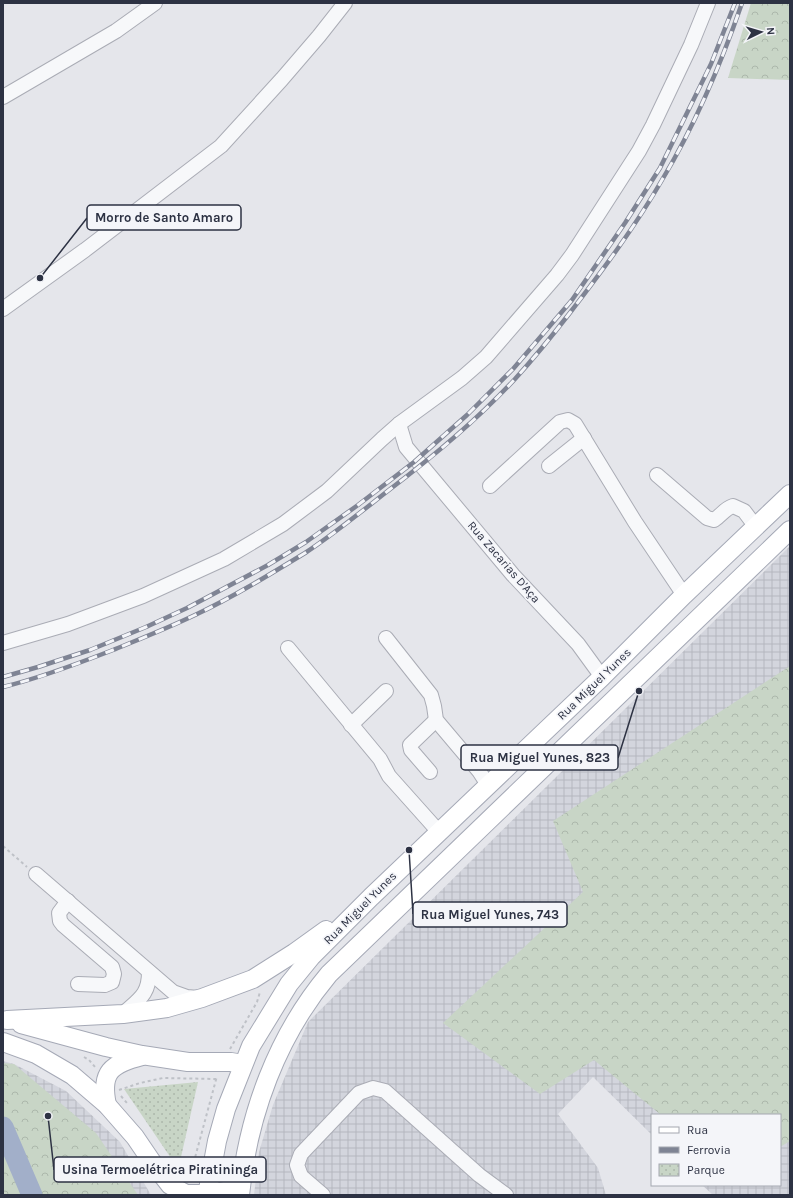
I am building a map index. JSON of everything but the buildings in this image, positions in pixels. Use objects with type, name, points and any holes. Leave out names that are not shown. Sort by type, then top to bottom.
[{"type":"main road","name":"Rua Miguel Yunes","points":[[207,1195],[220,1128],[226,1108],[251,1046],[289,984],[311,957],[370,897],[602,677],[684,595],[790,494]]},
{"type":"main road","name":"Rua Miguel Yunes","points":[[240,1189],[254,1115],[276,1059],[312,995],[329,974],[790,530]]},
{"type":"main road","points":[[653,662],[650,655],[650,647],[668,620],[669,610]]},
{"type":"main road","points":[[592,720],[606,695],[608,688],[602,677]]},
{"type":"main road","points":[[5,1020],[124,1014],[167,1008],[202,998],[253,979],[294,953],[370,897]]},
{"type":"main road","points":[[5,1020],[142,1055],[188,1062],[231,1062],[244,1064],[252,1072],[256,1090],[254,1115]]},
{"type":"main road","points":[[3,1042],[36,1054],[72,1075],[107,1105],[130,1132],[170,1185],[186,1194],[207,1195],[240,1189]]},
{"type":"main road","points":[[107,1105],[104,1085],[109,1074],[114,1067],[124,1060],[142,1055]]},
{"type":"main road","points":[[152,1162],[165,1195]]},
{"type":"street","points":[[3,97],[116,31],[155,3]]},
{"type":"street","points":[[3,308],[84,250],[221,146],[282,79],[345,3]]},
{"type":"street","points":[[3,643],[68,624],[143,596],[224,559],[283,524],[327,491],[382,439],[462,378],[486,357],[557,275],[572,255],[639,151],[691,46],[708,3]]},
{"type":"street","points":[[490,486],[560,422],[568,420],[575,424],[635,522],[684,595]]},
{"type":"street","points":[[400,424],[406,447]]},
{"type":"street","points":[[549,466],[584,438]]},
{"type":"street","points":[[382,439],[406,447]]},
{"type":"street","name":"Rua Zacarias D'Aça","points":[[406,447],[513,575],[578,644],[602,677]]},
{"type":"street","points":[[657,475],[707,518],[714,520],[720,516],[726,508],[733,506],[744,511],[756,527]]},
{"type":"street","points":[[386,638],[431,695],[436,720],[479,771],[488,785]]},
{"type":"street","points":[[288,648],[380,759],[389,776],[439,832]]},
{"type":"street","points":[[351,725],[386,692]]},
{"type":"street","points":[[430,772],[411,750],[410,744],[436,720]]},
{"type":"street","points":[[36,874],[173,992],[202,998]]},
{"type":"street","points":[[68,901],[59,913],[60,921],[112,967],[114,974],[112,982],[105,985],[78,984]]},
{"type":"street","points":[[124,1014],[141,998],[146,991],[149,981],[149,972]]},
{"type":"street","points":[[323,1195],[301,1176],[297,1165],[301,1154],[359,1093],[373,1088],[385,1091],[479,1175],[506,1195]]},
{"type":"path","points":[[229,1052],[257,1002],[260,992]]},
{"type":"path","points":[[131,1109],[116,1091],[140,1083],[163,1078],[216,1079],[189,1182],[183,1177]]},
{"type":"shaded area","points":[[790,546],[790,1195],[713,1195],[703,1186],[781,1186],[781,1114],[651,1114],[651,1134],[593,1077],[558,1114],[598,1168],[606,1195],[254,1195],[259,1152],[273,1105],[308,1022]]},
{"type":"shaded area","points":[[3,1061],[14,1064],[66,1091],[120,1142],[151,1195],[3,1195]]},
{"type":"green space","points":[[751,3],[790,3],[790,80],[728,78]]},
{"type":"green space","points":[[790,666],[790,1141],[781,1146],[781,1114],[660,1114],[594,1060],[540,1094],[443,1023],[583,892],[553,821]]},
{"type":"green space","points":[[3,1063],[14,1064],[96,1133],[138,1195],[3,1195]]},
{"type":"green space","points":[[198,1082],[181,1157],[177,1167],[124,1089]]},
{"type":"waterway","points":[[3,1127],[32,1195]]},
{"type":"railway","points":[[3,677],[90,650],[146,627],[187,608],[268,565],[306,542],[358,505],[414,462],[467,415],[513,369],[572,300],[625,223],[660,168],[711,64],[735,3]]},
{"type":"railway","points":[[3,687],[45,675],[113,650],[185,620],[237,593],[305,553],[327,538],[455,437],[501,394],[529,363],[569,314],[641,215],[674,159],[696,116],[725,49],[742,3]]},
{"type":"place","name":"Morro de Santo Amaro","points":[[40,278]]},
{"type":"place","name":"Rua Miguel Yunes, 823","points":[[639,691]]},
{"type":"place","name":"Rua Miguel Yunes, 743","points":[[409,850]]},
{"type":"place","name":"Usina Termoelétrica Piratininga","points":[[48,1116]]}]
